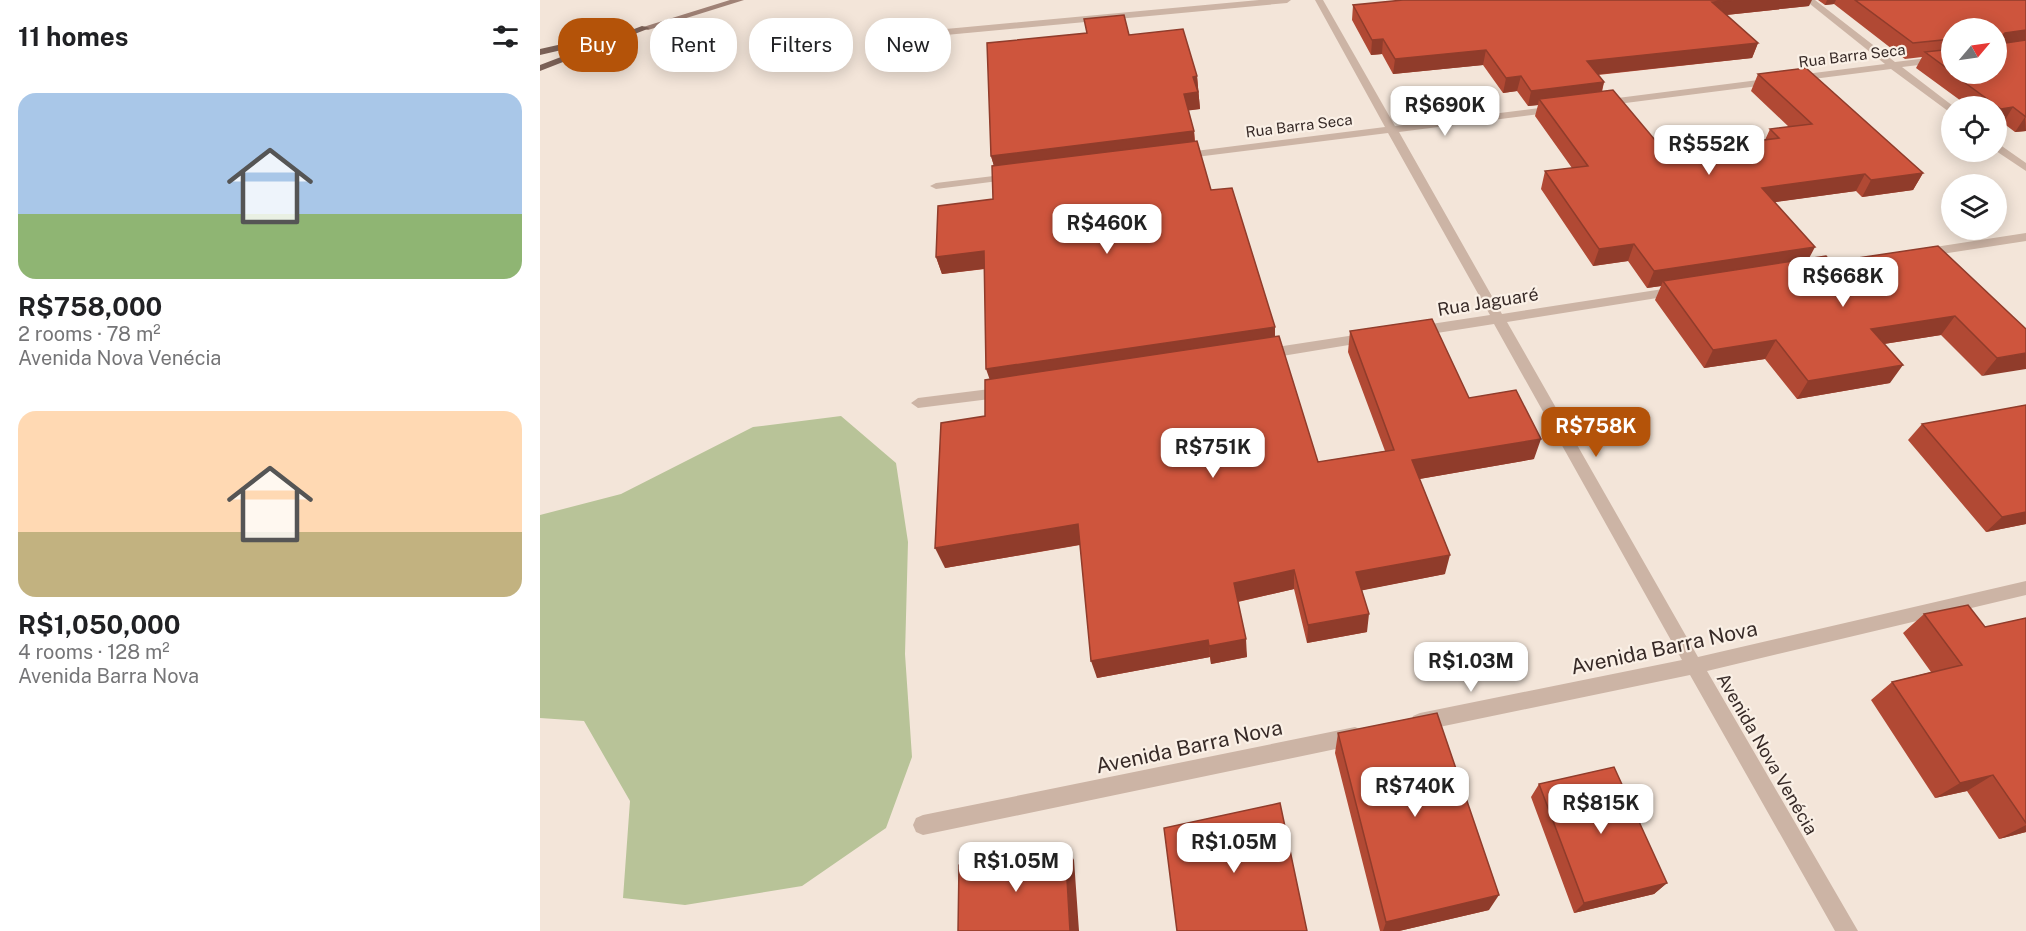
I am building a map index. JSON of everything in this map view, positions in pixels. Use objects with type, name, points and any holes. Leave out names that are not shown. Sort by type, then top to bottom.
[{"type":"main road","points":[[540,52],[645,28],[740,0]]},
{"type":"main road","points":[[540,68],[645,28]]},
{"type":"street","points":[[951,32],[1287,0]]},
{"type":"street","name":"Avenida Nova Venécia","points":[[1319,0],[1694,666],[1847,931]]},
{"type":"street","points":[[1809,0],[1941,103]]},
{"type":"street","name":"Rua Barra Seca","points":[[1590,104],[1941,59]]},
{"type":"street","name":"Rua Barra Seca","points":[[1170,157],[1567,107]]},
{"type":"street","points":[[2007,153],[2026,168]]},
{"type":"street","points":[[936,186],[1018,176]]},
{"type":"street","points":[[1909,255],[2026,237]]},
{"type":"street","name":"Rua Jaguaré","points":[[1406,332],[1686,290]]},
{"type":"street","points":[[1254,355],[1382,336]]},
{"type":"street","points":[[918,403],[1021,390]]},
{"type":"street","name":"Avenida Barra Nova","points":[[1402,726],[1694,666],[2026,588]]},
{"type":"street","name":"Avenida Barra Nova","points":[[923,825],[1378,731]]},
{"type":"green space","points":[[841,416],[896,463],[908,542],[905,654],[912,757],[886,828],[802,886],[685,905],[623,898],[630,801],[584,721],[540,718],[540,515],[621,494],[753,427]]},
{"type":"building","points":[[1403,0],[1734,0],[1712,2],[1758,43],[1587,61],[1604,82],[1531,91],[1521,76],[1506,78],[1486,50],[1395,59],[1383,39],[1372,40],[1353,5]]},
{"type":"building","points":[[1855,0],[2026,0],[2026,30],[2007,33],[2007,18],[1941,18],[1941,40],[1913,43]]},
{"type":"building","points":[[1124,15],[1129,35],[1183,29],[1197,76],[1193,77],[1198,92],[1184,94],[1194,131],[991,156],[987,43],[1087,33],[1084,19]]},
{"type":"building","points":[[2026,40],[2026,117],[2013,107],[2007,108],[2007,96],[1983,96],[1967,84],[2007,84],[2007,43]]},
{"type":"building","points":[[1941,50],[1941,64],[1925,52]]},
{"type":"building","points":[[1806,68],[1923,173],[1871,180],[1865,174],[1762,188],[1815,247],[1654,271],[1634,244],[1599,249],[1545,171],[1588,166],[1539,99],[1613,90],[1660,146],[1673,144],[1679,151],[1779,138],[1770,129],[1812,124],[1758,74]]},
{"type":"building","points":[[1197,141],[1211,190],[1232,188],[1275,327],[986,369],[984,251],[936,257],[938,206],[993,199],[992,166]]},
{"type":"building","points":[[1938,246],[2026,329],[2026,353],[1997,358],[1955,316],[1871,329],[1903,365],[1808,381],[1776,340],[1713,350],[1663,281],[1826,256],[1831,262]]},
{"type":"building","points":[[1432,319],[1469,398],[1516,390],[1541,439],[1412,460],[1450,555],[1356,572],[1369,614],[1308,625],[1294,570],[1234,583],[1246,639],[1209,646],[1208,640],[1091,661],[1078,524],[935,548],[941,423],[985,416],[985,380],[1279,336],[1318,462],[1394,450],[1350,331]]},
{"type":"building","points":[[2026,405],[2026,512],[2002,517],[1922,424]]},
{"type":"building","points":[[1968,605],[1985,627],[2026,618],[2026,823],[1993,775],[1960,783],[1892,682],[1962,665],[1924,614]]},
{"type":"building","points":[[1437,713],[1499,895],[1386,922],[1338,733]]},
{"type":"building","points":[[1614,767],[1667,883],[1584,903],[1539,784]]},
{"type":"building","points":[[1280,803],[1307,931],[1177,931],[1164,828]]},
{"type":"building","points":[[1065,844],[1070,931],[958,931],[959,865]]}]
